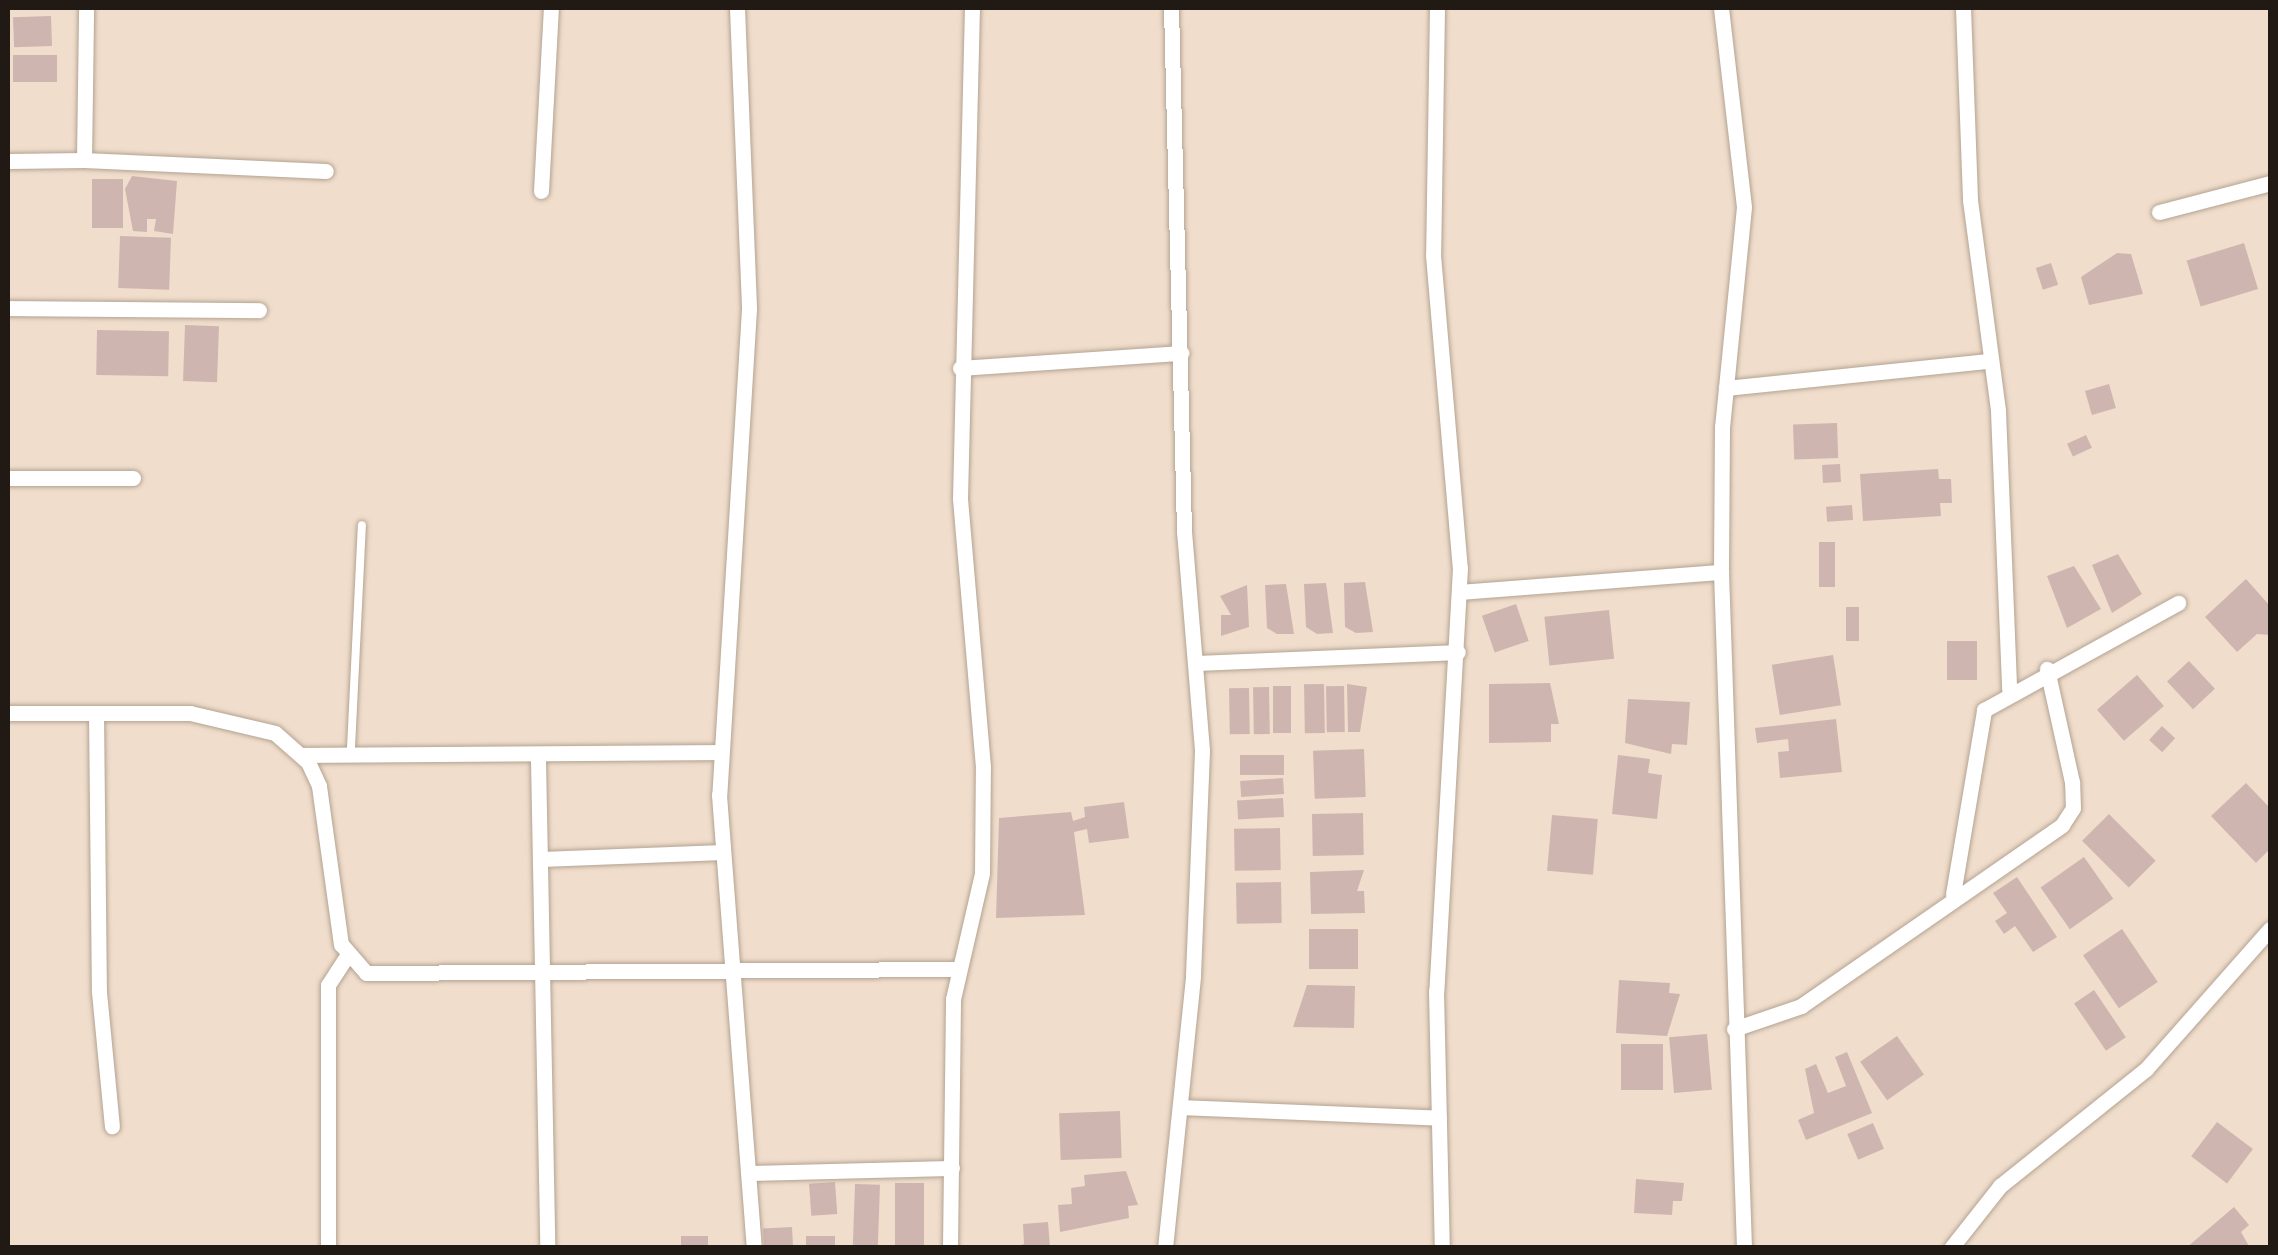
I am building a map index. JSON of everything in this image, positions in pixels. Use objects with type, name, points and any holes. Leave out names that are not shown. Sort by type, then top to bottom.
[{"type":"street","points":[[84,160],[86,8]]},
{"type":"street","points":[[541,191],[551,8]]},
{"type":"street","points":[[737,8],[749,309],[720,752],[722,852],[735,966],[754,1248]]},
{"type":"street","points":[[950,1248],[958,969],[982,873],[983,767],[966,634],[960,368],[972,8]]},
{"type":"street","points":[[1165,1248],[1198,890],[1198,663],[1182,354],[1171,8]]},
{"type":"street","points":[[1437,8],[1432,255],[1460,592],[1436,991],[1442,1248]]},
{"type":"street","points":[[1721,8],[1744,207],[1726,388],[1722,572],[1744,1248]]},
{"type":"street","points":[[1963,8],[1986,361],[1998,411],[2009,689]]},
{"type":"street","points":[[8,161],[84,160],[326,171]]},
{"type":"street","points":[[2158,212],[2270,182]]},
{"type":"street","points":[[8,308],[259,310]]},
{"type":"street","points":[[960,368],[1182,354]]},
{"type":"street","points":[[1726,388],[1986,361]]},
{"type":"street","points":[[8,478],[133,478]]},
{"type":"street","points":[[1460,592],[1722,572]]},
{"type":"street","points":[[1952,894],[1973,736],[2009,689],[2178,604]]},
{"type":"street","points":[[1198,663],[1458,652]]},
{"type":"street","points":[[1734,1029],[1801,1006],[1952,894],[2062,826],[2074,808],[2047,669]]},
{"type":"street","points":[[8,713],[240,719],[302,754],[351,748],[538,760],[720,752]]},
{"type":"street","points":[[96,713],[98,992],[112,1126]]},
{"type":"street","points":[[302,754],[324,806],[346,957],[328,985],[328,1248]]},
{"type":"street","points":[[538,760],[547,966],[547,1248]]},
{"type":"street","points":[[542,859],[722,852]]},
{"type":"street","points":[[1951,1248],[2000,1186],[2146,1069],[2270,928]]},
{"type":"street","points":[[346,957],[366,974],[547,966],[958,969]]},
{"type":"street","points":[[1181,1106],[1439,1118]]},
{"type":"street","points":[[748,1173],[952,1168]]},
{"type":"lane","points":[[351,748],[362,525]]},
{"type":"building","points":[[51,16],[52,46],[14,47],[13,17]]},
{"type":"building","points":[[13,55],[57,55],[57,82],[13,82]]},
{"type":"building","points":[[132,176],[177,181],[173,234],[154,231],[156,219],[147,219],[147,232],[133,231],[125,189]]},
{"type":"building","points":[[92,179],[123,179],[123,228],[92,228]]},
{"type":"building","points":[[120,236],[171,238],[169,290],[118,288]]},
{"type":"building","points":[[2244,243],[2258,289],[2201,306],[2187,261]]},
{"type":"building","points":[[2117,253],[2131,254],[2143,294],[2089,305],[2081,277]]},
{"type":"building","points":[[2051,263],[2058,285],[2043,290],[2036,268]]},
{"type":"building","points":[[185,325],[219,326],[217,382],[183,381]]},
{"type":"building","points":[[97,330],[169,331],[168,376],[96,375]]},
{"type":"building","points":[[2109,384],[2116,408],[2092,415],[2085,391]]},
{"type":"building","points":[[1837,423],[1838,458],[1794,460],[1793,425]]},
{"type":"building","points":[[2086,435],[2092,448],[2073,457],[2067,444]]},
{"type":"building","points":[[1840,464],[1841,482],[1823,483],[1822,465]]},
{"type":"building","points":[[1938,469],[1939,479],[1951,479],[1952,503],[1940,503],[1941,516],[1863,521],[1860,474]]},
{"type":"building","points":[[1852,505],[1853,520],[1827,522],[1826,507]]},
{"type":"building","points":[[1819,542],[1835,542],[1835,587],[1819,587]]},
{"type":"building","points":[[2118,554],[2142,594],[2112,613],[2092,565]]},
{"type":"building","points":[[2074,566],[2101,609],[2067,628],[2047,576]]},
{"type":"building","points":[[2246,579],[2270,606],[2270,635],[2257,634],[2237,652],[2205,617]]},
{"type":"building","points":[[1365,582],[1373,632],[1356,633],[1345,627],[1344,583]]},
{"type":"building","points":[[1326,583],[1333,633],[1317,634],[1306,627],[1304,584]]},
{"type":"building","points":[[1286,584],[1294,634],[1277,634],[1267,628],[1265,585]]},
{"type":"building","points":[[1247,585],[1249,627],[1221,636],[1221,615],[1231,615],[1220,596]]},
{"type":"building","points":[[1516,604],[1529,641],[1495,653],[1482,616]]},
{"type":"building","points":[[1846,607],[1859,607],[1859,641],[1846,641]]},
{"type":"building","points":[[1609,610],[1614,659],[1549,666],[1544,617]]},
{"type":"building","points":[[1947,641],[1977,641],[1977,680],[1947,680]]},
{"type":"building","points":[[1833,655],[1841,705],[1780,715],[1772,665]]},
{"type":"building","points":[[2189,661],[2215,689],[2193,709],[2167,681]]},
{"type":"building","points":[[2137,675],[2164,706],[2124,741],[2097,710]]},
{"type":"building","points":[[1550,683],[1559,724],[1551,724],[1551,742],[1489,743],[1489,684]]},
{"type":"building","points":[[1304,684],[1324,684],[1325,733],[1305,733]]},
{"type":"building","points":[[1347,684],[1367,687],[1360,732],[1348,732]]},
{"type":"building","points":[[1273,686],[1291,686],[1291,733],[1273,733]]},
{"type":"building","points":[[1326,686],[1344,686],[1345,732],[1327,732]]},
{"type":"building","points":[[1253,687],[1269,687],[1270,734],[1254,734]]},
{"type":"building","points":[[1229,688],[1249,688],[1250,734],[1230,734]]},
{"type":"building","points":[[1628,699],[1690,702],[1687,745],[1672,744],[1671,754],[1625,743]]},
{"type":"building","points":[[1836,719],[1842,772],[1780,778],[1778,752],[1789,751],[1788,739],[1757,743],[1755,728]]},
{"type":"building","points":[[2162,726],[2175,738],[2162,752],[2149,740]]},
{"type":"building","points":[[1364,749],[1366,797],[1315,799],[1313,751]]},
{"type":"building","points":[[1240,755],[1284,755],[1284,775],[1240,775]]},
{"type":"building","points":[[1618,755],[1650,759],[1648,773],[1662,775],[1657,819],[1612,814]]},
{"type":"building","points":[[1283,778],[1284,794],[1241,797],[1240,781]]},
{"type":"building","points":[[2246,783],[2270,808],[2270,849],[2256,863],[2211,816]]},
{"type":"building","points":[[1283,798],[1284,817],[1238,819],[1237,800]]},
{"type":"building","points":[[1124,802],[1129,838],[1089,843],[1087,829],[1074,832],[1085,915],[996,918],[999,818],[1071,812],[1073,821],[1085,817],[1084,807]]},
{"type":"building","points":[[1363,813],[1364,855],[1313,856],[1312,814]]},
{"type":"building","points":[[2109,814],[2156,861],[2129,888],[2082,841]]},
{"type":"building","points":[[1552,815],[1598,819],[1593,875],[1547,871]]},
{"type":"building","points":[[1280,828],[1281,870],[1235,871],[1234,829]]},
{"type":"building","points":[[2084,857],[2113,899],[2070,929],[2041,887]]},
{"type":"building","points":[[1364,870],[1357,891],[1364,891],[1365,913],[1311,914],[1310,872]]},
{"type":"building","points":[[2017,877],[2057,937],[2033,952],[2015,926],[2004,934],[1995,921],[2007,913],[1993,893]]},
{"type":"building","points":[[1281,882],[1282,923],[1237,924],[1236,883]]},
{"type":"building","points":[[1309,929],[1358,929],[1358,969],[1309,969]]},
{"type":"building","points":[[2122,929],[2158,982],[2119,1008],[2083,955]]},
{"type":"building","points":[[1619,980],[1670,983],[1669,993],[1680,994],[1667,1036],[1616,1033]]},
{"type":"building","points":[[1307,985],[1355,986],[1354,1028],[1293,1027]]},
{"type":"building","points":[[2094,990],[2126,1037],[2106,1051],[2074,1003]]},
{"type":"building","points":[[1707,1034],[1712,1090],[1674,1093],[1669,1037]]},
{"type":"building","points":[[1897,1036],[1924,1075],[1887,1100],[1860,1062]]},
{"type":"building","points":[[1621,1044],[1663,1044],[1663,1090],[1621,1090]]},
{"type":"building","points":[[1847,1052],[1872,1113],[1806,1140],[1798,1120],[1814,1113],[1805,1069],[1816,1064],[1828,1093],[1846,1086],[1835,1057]]},
{"type":"building","points":[[1120,1111],[1122,1158],[1061,1160],[1059,1113]]},
{"type":"building","points":[[2217,1122],[2253,1149],[2227,1183],[2191,1156]]},
{"type":"building","points":[[1873,1123],[1884,1149],[1858,1160],[1847,1134]]},
{"type":"building","points":[[1126,1171],[1138,1205],[1128,1206],[1129,1218],[1060,1232],[1058,1205],[1072,1204],[1071,1188],[1085,1186],[1084,1175]]},
{"type":"building","points":[[1636,1179],[1684,1183],[1682,1201],[1673,1201],[1672,1215],[1634,1213]]},
{"type":"building","points":[[835,1182],[837,1214],[811,1216],[809,1184]]},
{"type":"building","points":[[895,1183],[924,1183],[924,1248],[895,1248]]},
{"type":"building","points":[[855,1184],[880,1185],[878,1248],[853,1248]]},
{"type":"building","points":[[2234,1207],[2249,1225],[2241,1232],[2250,1248],[2186,1248]]},
{"type":"building","points":[[1048,1222],[1050,1247],[1012,1248],[1024,1244],[1023,1224]]},
{"type":"building","points":[[792,1227],[793,1248],[764,1248],[763,1229]]},
{"type":"building","points":[[681,1236],[708,1236],[708,1248],[681,1248]]},
{"type":"building","points":[[806,1236],[835,1236],[835,1248],[806,1248]]}]
